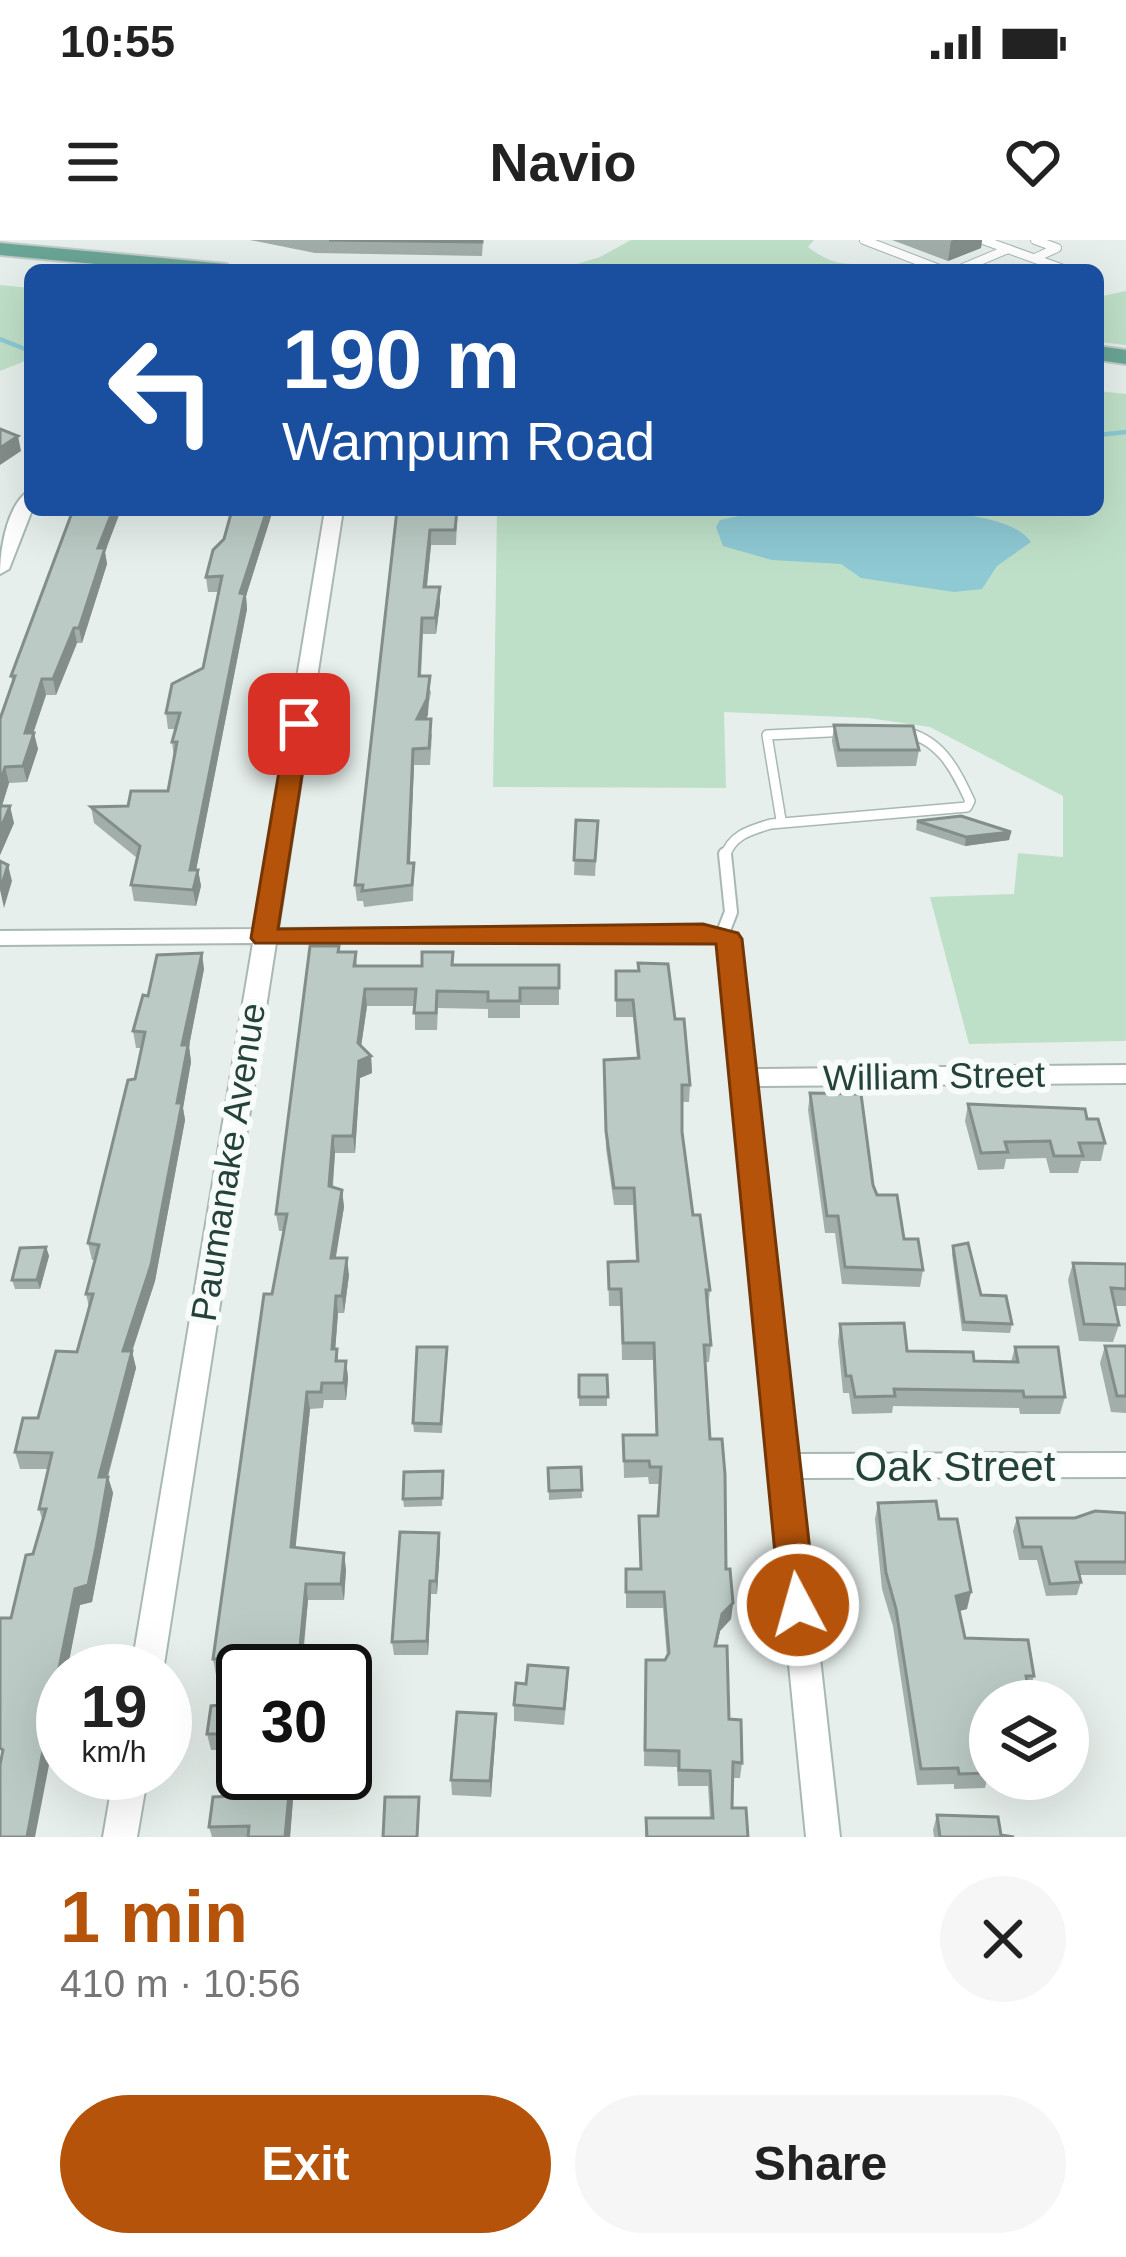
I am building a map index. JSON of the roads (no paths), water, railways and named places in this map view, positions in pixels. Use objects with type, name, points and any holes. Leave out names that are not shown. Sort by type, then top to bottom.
[{"type":"main road","points":[[0,249],[161,264]]},
{"type":"street","points":[[0,569],[24,510]]},
{"type":"street","name":"Paumanake Avenue","points":[[151,1644],[333,516]]},
{"type":"street","points":[[0,938],[722,935],[733,946],[742,1078],[823,1837]]},
{"type":"street","name":"William Street","points":[[742,1078],[1126,1074]]},
{"type":"street","name":"Oak Street","points":[[784,1466],[1126,1465]]},
{"type":"street","points":[[120,1837],[126,1800]]},
{"type":"lane","points":[[864,240],[926,264]]},
{"type":"lane","points":[[983,240],[1050,264]]},
{"type":"lane","points":[[1035,240],[1057,248],[1035,258]]},
{"type":"lane","points":[[972,264],[1009,248]]},
{"type":"lane","points":[[781,820],[767,735],[861,731]]},
{"type":"lane","points":[[722,935],[732,919],[726,853],[730,842],[781,820],[967,807],[970,801],[950,758],[930,738],[883,731]]},
{"type":"water","points":[[738,516],[971,516],[1014,528],[1031,542],[997,566],[982,589],[954,592],[861,578],[841,564],[772,560],[723,546],[716,527],[720,520]]},
{"type":"waterway","points":[[0,339],[24,349]]},
{"type":"waterway","points":[[1104,434],[1126,432]]}]
